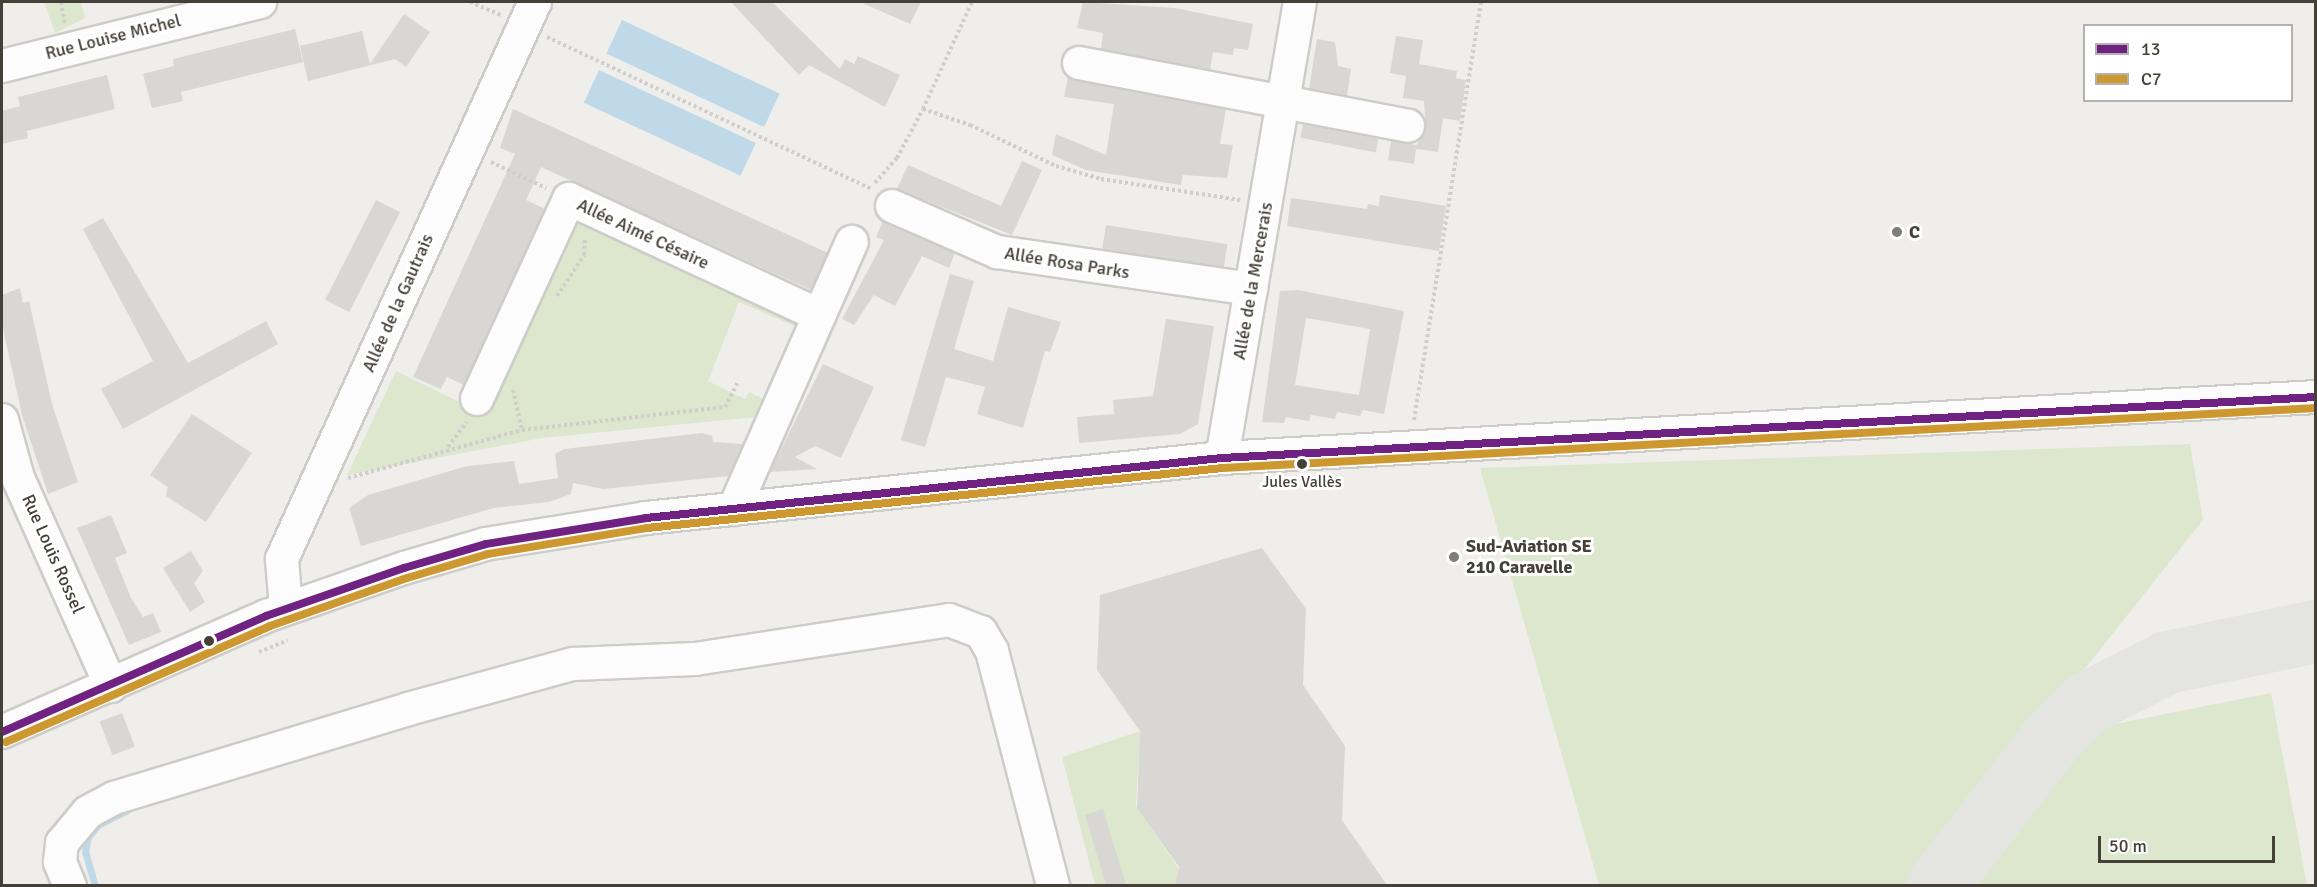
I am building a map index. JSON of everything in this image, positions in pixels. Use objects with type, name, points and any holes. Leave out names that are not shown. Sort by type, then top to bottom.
[{"type":"street","name":"Rue Louise Michel","points":[[2,66],[260,2]]},
{"type":"street","name":"Allée de la Mercerais","points":[[1222,458],[1300,2]]},
{"type":"street","name":"Allée de la Gautrais","points":[[289,623],[282,559],[530,14]]},
{"type":"street","points":[[1079,63],[1283,104],[1408,126]]},
{"type":"street","name":"Allée Rosa Parks","points":[[878,196],[997,252],[1251,290]]},
{"type":"street","name":"Allée Aimé Césaire","points":[[477,399],[583,205],[819,315]]},
{"type":"street","points":[[734,509],[852,242]]},
{"type":"street","points":[[2,732],[111,686],[289,623],[486,544],[734,509],[1222,458],[1410,445],[2316,397]]},
{"type":"street","name":"Rue Louis Rossel","points":[[2,420],[18,478],[111,686]]},
{"type":"street","points":[[70,885],[60,862],[62,843],[88,812],[114,798],[408,709],[573,664],[695,659],[949,620],[981,632],[992,651],[1053,885]]},
{"type":"path","points":[[530,14],[878,196],[923,109],[972,2]]},
{"type":"path","points":[[1410,445],[1481,2]]},
{"type":"path","points":[[923,109],[970,124],[1056,166],[1101,179],[1266,203]]},
{"type":"path","points":[[485,159],[583,205],[584,255],[553,304]]},
{"type":"path","points":[[518,379],[513,390],[522,430]]},
{"type":"path","points":[[338,482],[522,430],[725,407],[738,382]]},
{"type":"path","points":[[249,656],[289,623]]},
{"type":"green space","points":[[44,2],[81,2],[85,18],[55,33]]},
{"type":"green space","points":[[575,209],[807,316],[801,329],[739,302],[708,381],[745,399],[749,392],[770,402],[766,416],[542,438],[347,475],[396,371],[478,411]]},
{"type":"green space","points":[[2190,444],[2203,520],[1913,885],[1599,885],[1480,468]]},
{"type":"green space","points":[[2271,693],[2307,885],[1964,885],[2082,736],[2105,726]]},
{"type":"green space","points":[[1140,731],[1136,806],[1179,869],[1175,885],[1095,885],[1062,757]]},
{"type":"water","points":[[622,20],[780,94],[764,127],[606,54]]},
{"type":"water","points":[[599,70],[756,143],[741,176],[584,103]]},
{"type":"building","points":[[731,2],[772,2],[840,69],[845,59],[854,64],[858,56],[900,75],[885,107],[809,65],[799,75]]},
{"type":"building","points":[[860,2],[921,2],[910,24]]},
{"type":"building","points":[[1083,2],[1175,8],[1253,24],[1248,50],[1234,48],[1233,55],[1213,52],[1210,70],[1101,49],[1103,33],[1077,28]]},
{"type":"building","points":[[404,14],[430,32],[406,67],[395,59],[308,81],[300,46],[362,31],[370,64]]},
{"type":"building","points":[[295,29],[303,62],[181,92],[183,101],[152,108],[143,74],[174,66],[173,59]]},
{"type":"building","points":[[1396,36],[1423,40],[1419,64],[1457,71],[1456,78],[1466,80],[1460,121],[1443,118],[1438,152],[1416,149],[1414,164],[1388,160],[1391,141],[1417,145],[1426,129],[1424,101],[1403,98],[1406,76],[1390,73]]},
{"type":"building","points":[[1317,39],[1335,42],[1338,66],[1351,69],[1347,96],[1309,89]]},
{"type":"building","points":[[107,75],[115,109],[27,131],[28,138],[2,144],[2,111],[20,106],[18,97]]},
{"type":"building","points":[[1068,77],[1226,109],[1220,144],[1233,145],[1227,178],[1183,175],[1181,185],[1086,170],[1052,155],[1056,134],[1106,155],[1114,104],[1064,97]]},
{"type":"building","points":[[513,109],[828,253],[811,290],[541,167],[526,200],[545,209],[464,385],[447,377],[441,389],[413,377],[515,154],[500,148]]},
{"type":"building","points":[[1303,124],[1379,139],[1376,152],[1300,138]]},
{"type":"building","points":[[1022,161],[1042,170],[1012,235],[897,189],[908,165],[1001,206]]},
{"type":"building","points":[[1380,195],[1446,206],[1439,251],[1287,226],[1291,198],[1367,209],[1368,204],[1379,206]]},
{"type":"building","points":[[376,200],[400,212],[349,312],[325,300]]},
{"type":"building","points":[[103,218],[188,363],[266,321],[278,344],[123,429],[101,389],[153,361],[83,229]]},
{"type":"building","points":[[883,221],[955,253],[949,268],[922,256],[895,306],[874,295],[854,325],[842,319],[884,240],[876,237]]},
{"type":"building","points":[[1106,225],[1227,244],[1224,268],[1102,249]]},
{"type":"building","points":[[950,274],[974,281],[954,349],[993,361],[1008,307],[1061,322],[1050,352],[1045,351],[1023,428],[977,414],[985,387],[946,377],[925,447],[901,440]]},
{"type":"building","points":[[20,288],[23,303],[29,301],[52,404],[78,482],[48,494],[22,415],[2,324],[2,295]]},
{"type":"building","points":[[1298,290],[1404,311],[1384,414],[1363,410],[1360,416],[1337,412],[1335,419],[1311,415],[1309,421],[1286,417],[1284,423],[1262,422],[1280,291]],"holes":[[[1306,318],[1370,329],[1359,395],[1295,385]]]},
{"type":"building","points":[[1166,319],[1214,326],[1198,424],[1180,434],[1079,443],[1077,417],[1114,414],[1113,400],[1153,396]]},
{"type":"building","points":[[823,364],[874,387],[841,458],[815,446],[795,457],[817,469],[770,472]]},
{"type":"building","points":[[192,414],[252,453],[206,522],[166,496],[168,487],[150,475]]},
{"type":"building","points":[[702,433],[712,436],[713,442],[743,444],[729,476],[603,489],[573,483],[571,494],[549,502],[494,508],[361,546],[349,508],[368,495],[467,466],[514,461],[519,484],[558,478],[555,454],[564,449]]},
{"type":"building","points":[[111,515],[127,553],[115,558],[131,598],[143,617],[153,613],[161,632],[129,645],[77,528]]},
{"type":"building","points":[[1262,548],[1306,609],[1303,685],[1345,746],[1342,820],[1387,885],[1175,885],[1179,867],[1137,808],[1140,731],[1097,670],[1100,595]]},
{"type":"building","points":[[191,551],[203,571],[194,583],[205,602],[190,612],[163,568]]},
{"type":"building","points":[[122,713],[135,747],[112,755],[100,722]]},
{"type":"building","points":[[1103,809],[1126,885],[1106,885],[1085,815]]},
{"type":"waterway","points":[[95,886],[85,852],[88,837],[98,825],[128,810]]},
{"type":"taxiway","points":[[1937,886],[2050,740],[2086,703],[2167,662],[2316,631]]},
{"type":"transit line","name":"13","points":[[2,732],[266,616],[404,568],[486,544],[646,518],[1222,458],[2316,397]]},
{"type":"transit line","name":"C7","points":[[6,742],[270,626],[407,578],[488,554],[647,528],[1223,468],[2316,408]]},
{"type":"place","name":"C","points":[[1897,232]]},
{"type":"place","name":"Jules Vallès","points":[[1302,464]]},
{"type":"place","name":"Sud-Aviation SE 210 Caravelle","points":[[1454,557]]}]
